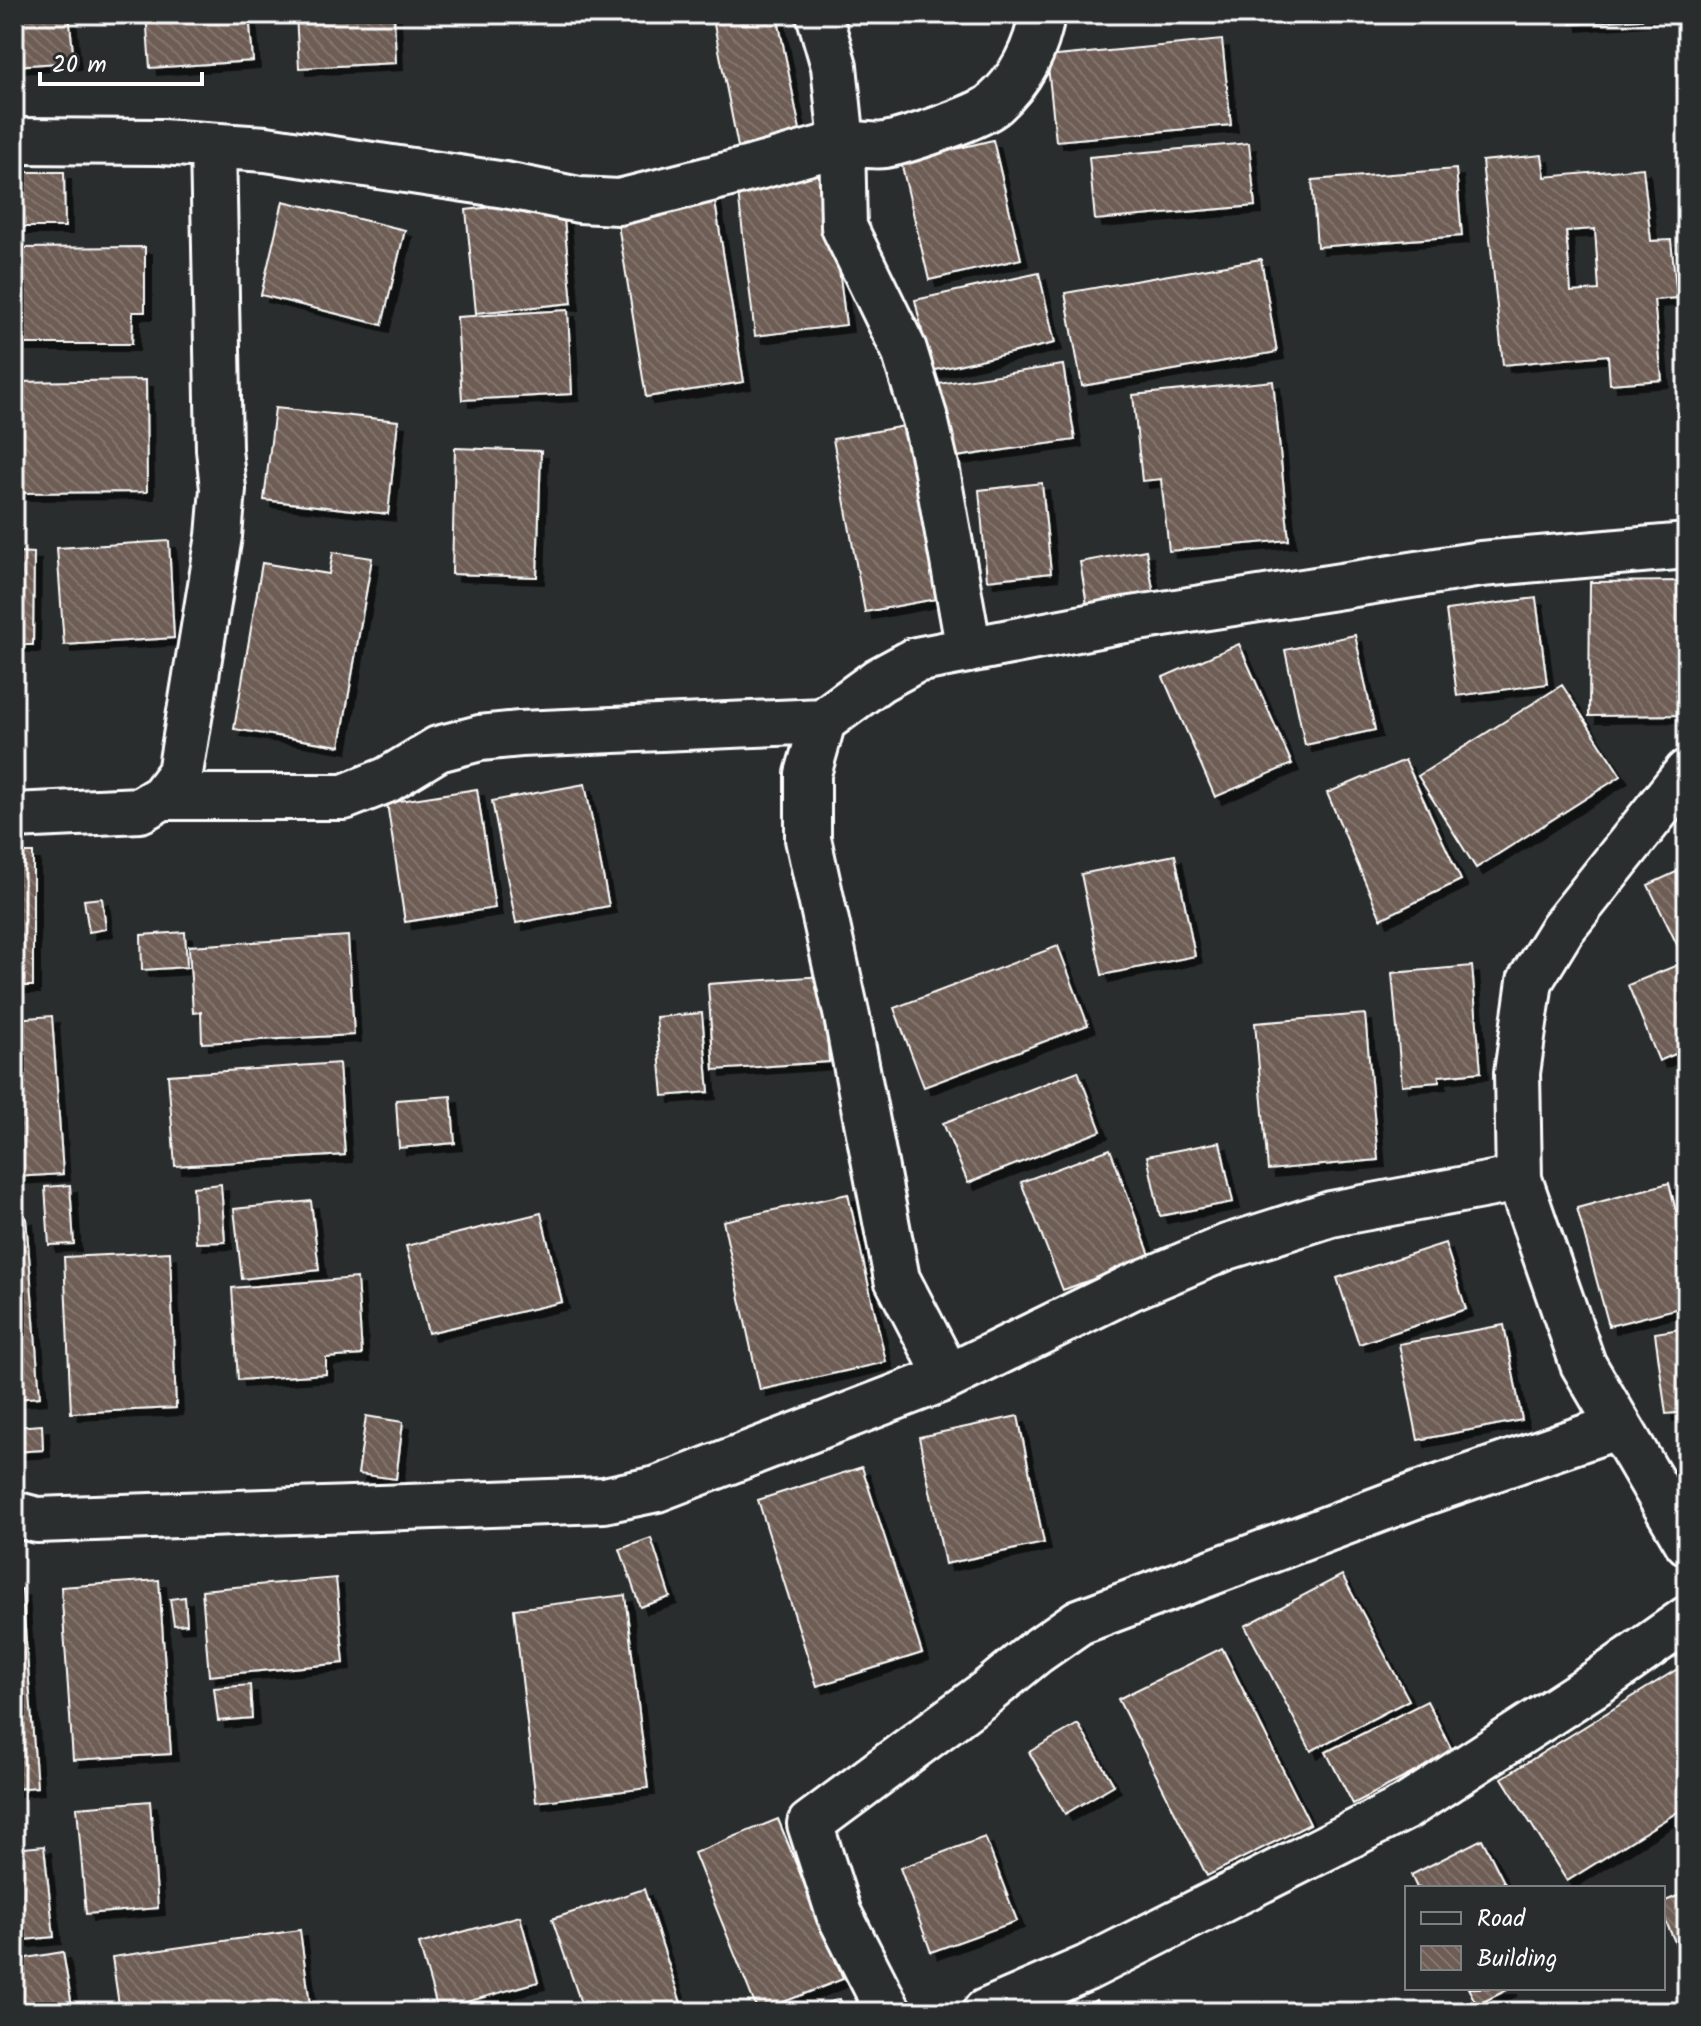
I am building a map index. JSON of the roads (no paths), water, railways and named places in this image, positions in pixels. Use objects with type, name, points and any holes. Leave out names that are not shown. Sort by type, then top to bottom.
[{"type":"street","points":[[819,14],[834,66],[842,143],[844,227],[904,350],[925,419],[969,650]]},
{"type":"street","points":[[14,141],[161,142],[266,149],[505,185],[579,200],[619,202],[842,143],[882,145],[933,131],[992,107],[1017,80],[1039,37],[1042,14]]},
{"type":"street","points":[[14,816],[140,810],[162,797],[180,773],[219,536],[223,489],[219,449],[213,146]]},
{"type":"street","points":[[162,797],[344,797],[387,780],[438,749],[480,738],[823,721],[879,680],[916,660],[1119,621],[1481,564],[1687,546]]},
{"type":"street","points":[[823,721],[808,774],[808,839],[847,1017],[897,1279],[948,1377]]},
{"type":"street","points":[[1687,772],[1562,929],[1530,981],[1517,1073],[1519,1179],[1583,1364],[1687,1542]]},
{"type":"street","points":[[14,1514],[37,1520],[604,1500],[657,1489],[948,1377],[1130,1288],[1227,1247],[1331,1214],[1519,1179]]},
{"type":"street","points":[[889,2012],[839,1914],[810,1824],[1079,1622],[1420,1494],[1619,1426]]},
{"type":"street","points":[[985,2012],[1087,1968],[1406,1807],[1598,1682],[1687,1619]]}]
